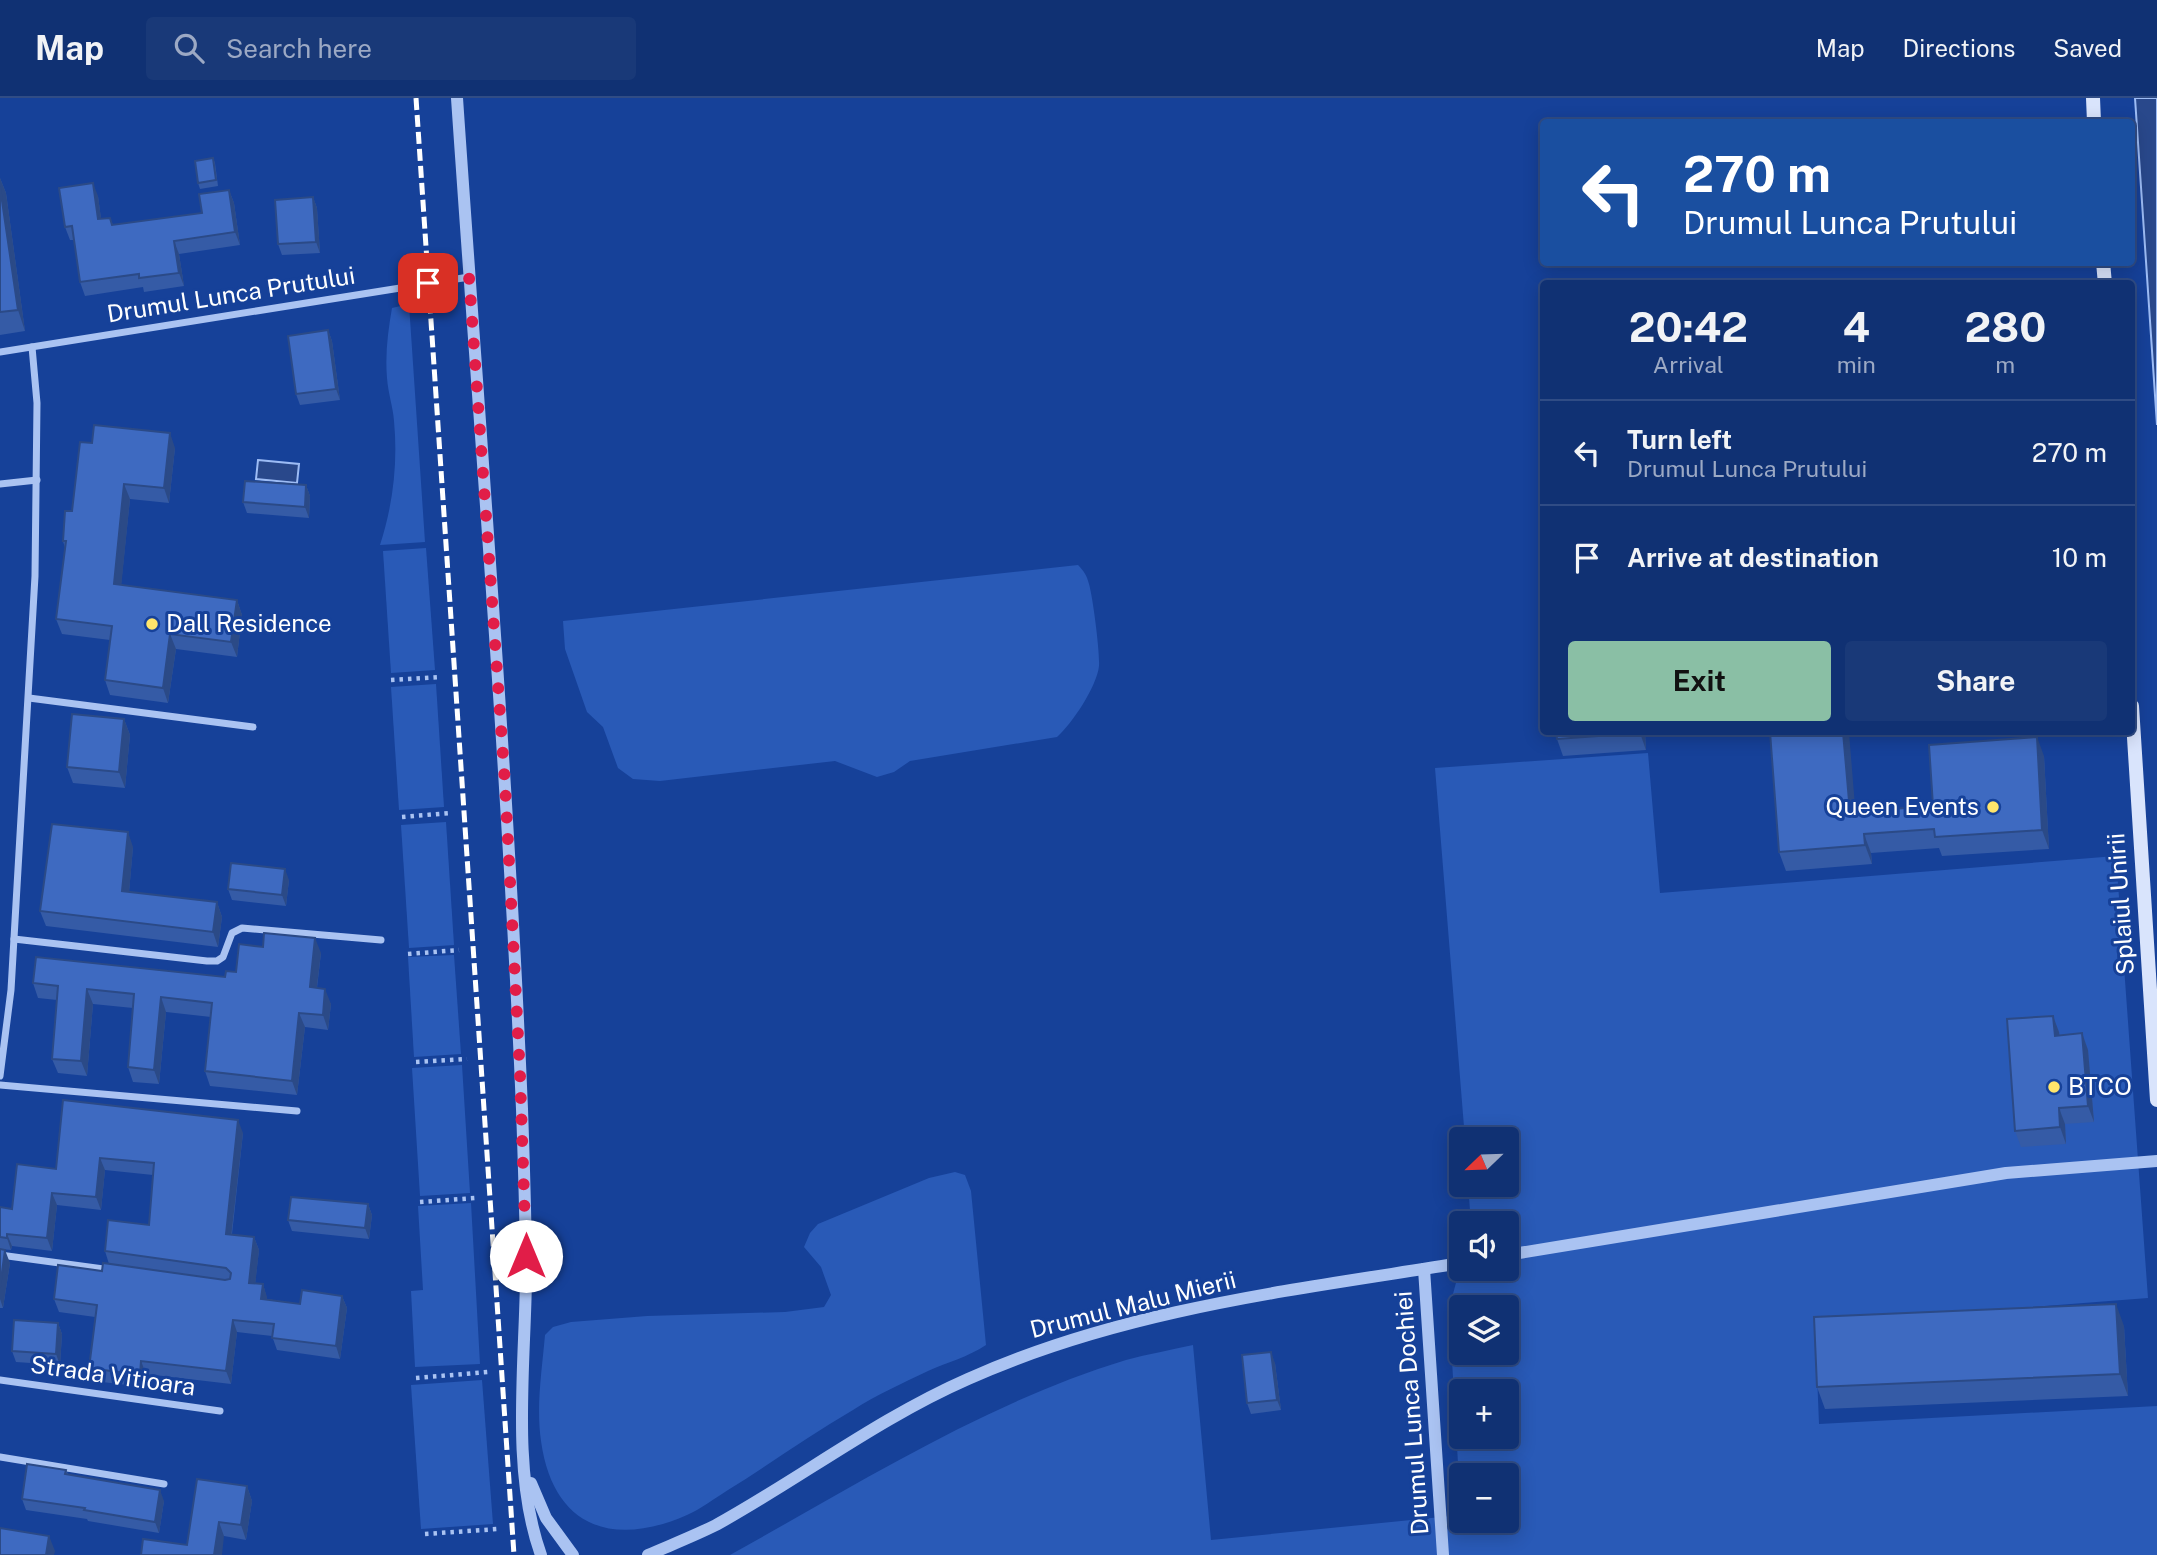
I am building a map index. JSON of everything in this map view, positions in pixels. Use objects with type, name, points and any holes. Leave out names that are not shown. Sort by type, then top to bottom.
[{"type":"main road","points":[[2093,98],[2094,119]]},
{"type":"main road","name":"Splaiul Unirii","points":[[2134,735],[2157,1100]]},
{"type":"street","points":[[457,98],[503,756],[520,1075],[526,1212],[524,1463],[529,1507],[541,1555]]},
{"type":"street","name":"Drumul Lunca Prutului","points":[[0,352],[469,277]]},
{"type":"street","points":[[0,1076],[4,1058],[14,939],[29,698],[37,480],[37,403],[32,347]]},
{"type":"street","points":[[0,484],[37,480]]},
{"type":"street","points":[[29,698],[253,727]]},
{"type":"street","points":[[14,939],[207,961],[217,961],[223,957],[232,933],[242,929],[381,940]]},
{"type":"street","points":[[0,1085],[297,1111]]},
{"type":"street","points":[[1519,1253],[2006,1172],[2157,1161]]},
{"type":"street","points":[[0,1255],[122,1272]]},
{"type":"street","name":"Drumul Malu Mierii","points":[[648,1555],[722,1521],[921,1402],[1015,1358],[1098,1331],[1205,1305],[1449,1264]]},
{"type":"street","name":"Drumul Lunca Dochiei","points":[[1424,1269],[1443,1555]]},
{"type":"street","name":"Strada Vitioara","points":[[0,1380],[220,1411]]},
{"type":"street","points":[[0,1457],[164,1484]]},
{"type":"street","points":[[524,1463],[546,1518],[573,1555]]},
{"type":"path","points":[[391,680],[440,677]]},
{"type":"path","points":[[402,817],[450,813]]},
{"type":"path","points":[[408,954],[459,950]]},
{"type":"path","points":[[416,1062],[467,1059]]},
{"type":"path","points":[[420,1202],[476,1198]]},
{"type":"path","points":[[416,1378],[488,1373]]},
{"type":"path","points":[[425,1534],[498,1529]]},
{"type":"shaded area","points":[[2135,98],[2157,98],[2157,425]]},
{"type":"shaded area","points":[[409,304],[425,542],[380,545],[388,515],[395,468],[394,421],[386,369],[388,334],[392,308]]},
{"type":"shaded area","points":[[258,460],[299,464],[297,483],[256,479]]},
{"type":"shaded area","points":[[426,548],[435,670],[391,673],[383,551]]},
{"type":"shaded area","points":[[1078,565],[1086,576],[1091,591],[1099,666],[1089,694],[1063,731],[1057,737],[910,761],[894,772],[877,777],[835,761],[660,781],[633,779],[618,768],[603,727],[587,712],[565,649],[563,621]]},
{"type":"shaded area","points":[[436,684],[444,807],[399,810],[391,687]]},
{"type":"shaded area","points":[[1648,753],[1660,893],[2116,856],[2148,1298],[1815,1324],[1819,1424],[2157,1406],[2157,1555],[730,1555],[874,1473],[972,1422],[1074,1378],[1126,1360],[1193,1345],[1211,1540],[1449,1516],[1449,1533],[1519,1533],[1519,1463],[1458,1463],[1457,1449],[1519,1449],[1519,1379],[1453,1379],[1452,1365],[1519,1365],[1519,1295],[1453,1295],[1456,1281],[1519,1281],[1519,1211],[1470,1211],[1469,1197],[1519,1197],[1519,1127],[1464,1127],[1435,768]]},
{"type":"shaded area","points":[[446,822],[454,945],[409,948],[401,825]]},
{"type":"shaded area","points":[[454,955],[461,1054],[414,1057],[408,957]]},
{"type":"shaded area","points":[[462,1065],[470,1193],[420,1196],[412,1068]]},
{"type":"shaded area","points":[[955,1172],[965,1175],[971,1191],[986,1345],[871,1399],[687,1515],[660,1525],[611,1529],[590,1523],[573,1511],[558,1493],[548,1470],[541,1441],[539,1401],[545,1335],[553,1327],[571,1322],[647,1316],[785,1312],[824,1307],[831,1295],[821,1267],[804,1247],[810,1233],[818,1224],[929,1178]]},
{"type":"shaded area","points":[[471,1203],[480,1364],[415,1367],[411,1291],[423,1290],[418,1206]]},
{"type":"shaded area","points":[[482,1380],[493,1524],[421,1529],[411,1385]]},
{"type":"building","points":[[213,158],[216,180],[198,183],[195,161]]},
{"type":"building","points":[[93,183],[98,219],[110,218],[112,225],[202,213],[199,194],[229,190],[235,232],[174,241],[179,273],[139,278],[139,274],[80,282],[72,226],[65,227],[59,188]]},
{"type":"building","points":[[0,187],[18,310],[0,312]]},
{"type":"building","points":[[313,197],[316,242],[278,244],[275,200]]},
{"type":"building","points":[[328,330],[336,389],[296,394],[288,336]]},
{"type":"building","points":[[94,425],[170,433],[164,488],[124,484],[114,584],[237,600],[231,642],[170,634],[163,688],[105,680],[112,626],[56,619],[66,541],[63,541],[65,511],[72,511],[80,442],[92,443]]},
{"type":"building","points":[[245,481],[306,485],[305,507],[243,502]]},
{"type":"building","points":[[72,714],[124,719],[119,772],[67,767]]},
{"type":"building","points":[[1556,735],[1612,735],[1557,739]]},
{"type":"building","points":[[1770,735],[1843,735],[1850,812],[1933,806],[1929,745],[2037,737],[2042,830],[1935,837],[1934,829],[1864,834],[1865,845],[1779,852]]},
{"type":"building","points":[[52,824],[128,832],[122,891],[217,902],[213,932],[40,911]]},
{"type":"building","points":[[231,863],[285,869],[282,895],[228,889]]},
{"type":"building","points":[[264,933],[315,938],[310,987],[325,989],[323,1015],[299,1013],[292,1081],[205,1071],[212,1003],[161,997],[154,1070],[128,1067],[134,994],[87,989],[81,1061],[52,1059],[58,986],[33,983],[36,957],[225,977],[226,971],[236,972],[239,944],[263,947]]},
{"type":"building","name":"BTCO","points":[[2053,1016],[2055,1036],[2082,1033],[2088,1106],[2059,1108],[2060,1127],[2015,1131],[2007,1019]]},
{"type":"building","points":[[63,1100],[238,1120],[226,1234],[254,1237],[249,1283],[263,1284],[261,1299],[300,1304],[302,1290],[342,1296],[336,1346],[272,1338],[274,1324],[233,1320],[226,1371],[141,1361],[140,1375],[89,1368],[97,1305],[54,1299],[58,1265],[102,1271],[103,1263],[225,1280],[230,1279],[231,1273],[226,1268],[105,1251],[108,1220],[149,1225],[154,1163],[100,1158],[96,1197],[52,1193],[47,1238],[7,1234],[7,1238],[0,1237],[0,1207],[12,1209],[17,1164],[56,1169]]},
{"type":"building","points":[[291,1197],[368,1204],[365,1228],[288,1220]]},
{"type":"building","points":[[0,1249],[5,1250],[0,1287]]},
{"type":"building","points":[[2116,1304],[2120,1374],[1817,1387],[1814,1317]]},
{"type":"building","points":[[14,1320],[58,1323],[56,1354],[12,1351]]},
{"type":"building","points":[[1271,1352],[1277,1400],[1247,1403],[1242,1355]]},
{"type":"building","points":[[27,1464],[66,1470],[65,1474],[160,1490],[155,1522],[22,1499]]},
{"type":"building","points":[[197,1479],[247,1486],[241,1525],[219,1522],[214,1555],[141,1555],[143,1539],[187,1545]]},
{"type":"building","points":[[0,1528],[49,1536],[46,1555],[0,1555]]},
{"type":"railway","points":[[416,98],[514,1555]]},
{"type":"place","name":"Dall Residence","points":[[152,624]]},
{"type":"place","name":"Queen Events","points":[[1993,807]]},
{"type":"place","name":"BTCO","points":[[2054,1087]]},
{"type":"route","points":[[428,283],[469,277],[505,784],[526,1256]]}]
